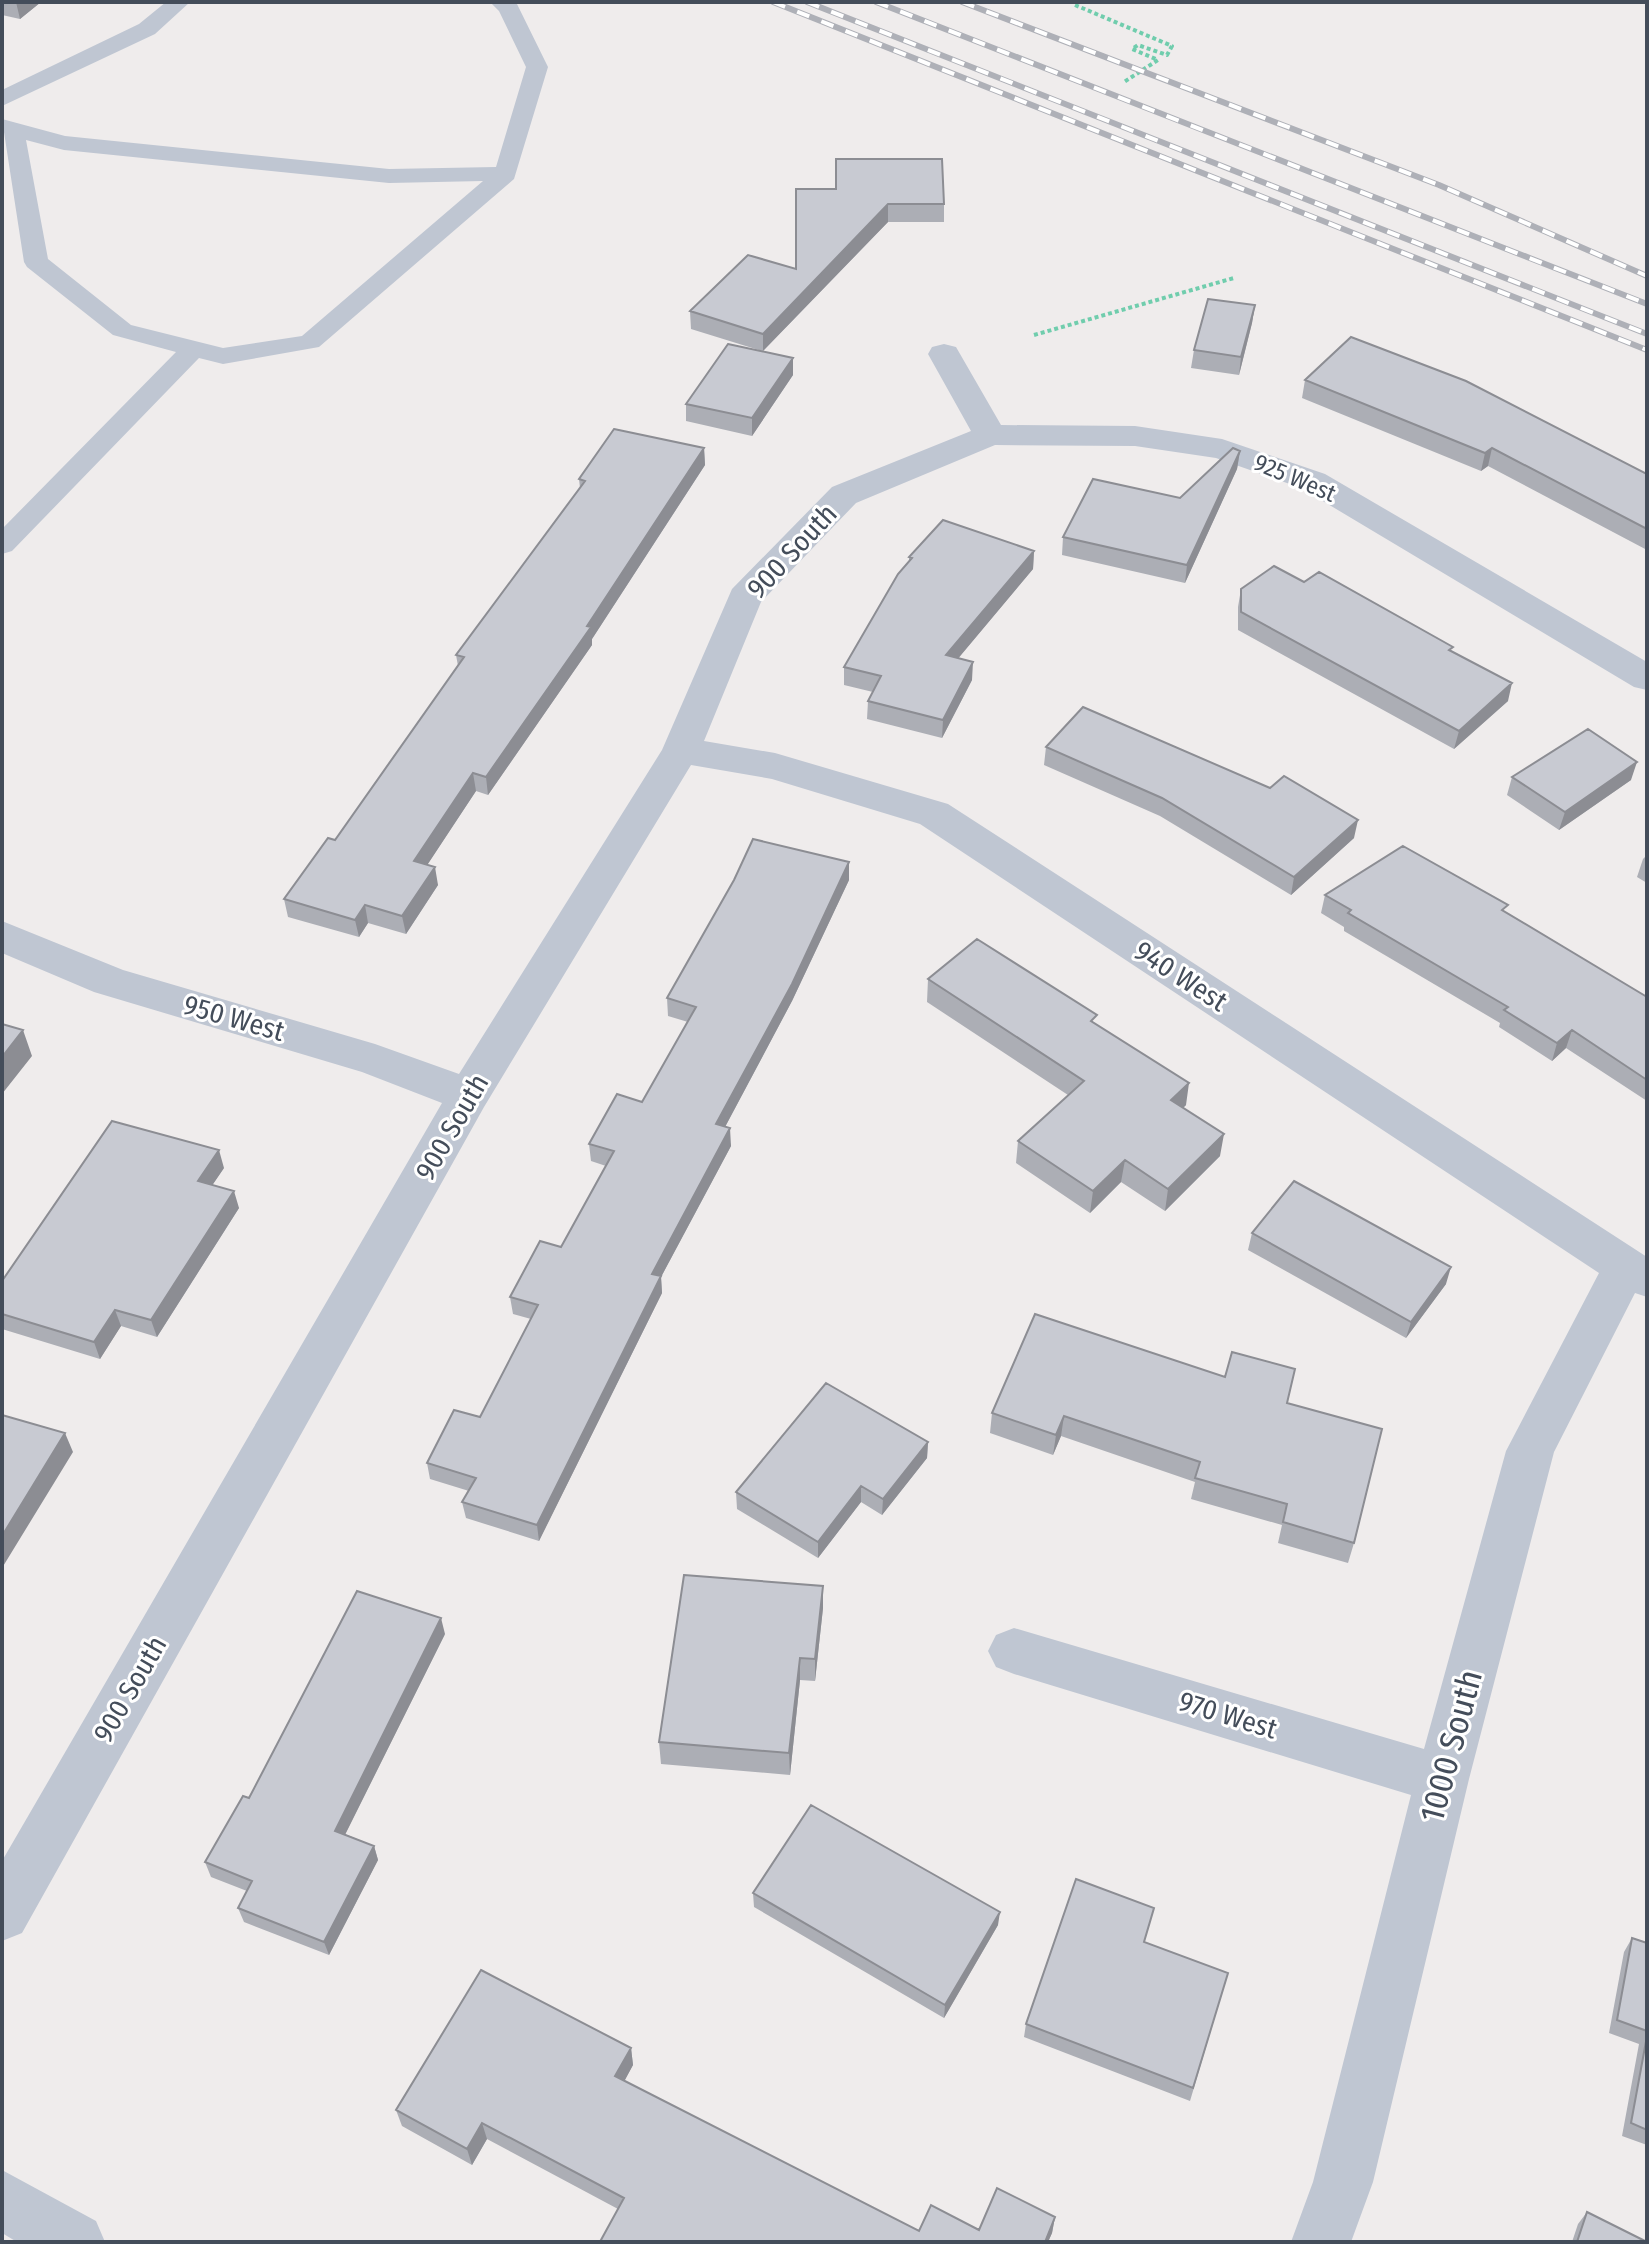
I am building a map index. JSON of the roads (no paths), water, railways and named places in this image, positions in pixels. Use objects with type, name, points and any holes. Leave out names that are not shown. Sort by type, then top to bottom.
[{"type":"street","points":[[944,354],[990,435]]},
{"type":"street","name":"925 West","points":[[990,435],[1135,436],[1222,449],[1313,481],[1647,678]]},
{"type":"street","name":"900 South","points":[[2,1914],[469,1095],[681,750],[745,597],[844,495],[990,435]]},
{"type":"street","name":"940 West","points":[[681,750],[775,766],[934,814],[1636,1273]]},
{"type":"street","name":"950 West","points":[[2,936],[109,981],[375,1060],[469,1095]]},
{"type":"street","name":"1000 South","points":[[1321,2242],[1343,2182],[1442,1779],[1530,1451],[1636,1273]]},
{"type":"street","name":"970 West","points":[[1014,1651],[1442,1779]]},
{"type":"street","points":[[2,2200],[75,2242]]},
{"type":"lane","points":[[2,99],[147,29],[179,2]]},
{"type":"lane","points":[[501,2],[508,7],[537,67],[506,174],[310,342],[223,356],[122,330],[36,262],[8,127],[64,143],[389,176],[506,174]]},
{"type":"lane","points":[[2,545],[194,348]]},
{"type":"railway","points":[[773,2],[1647,350]]},
{"type":"railway","points":[[807,2],[1647,334]]},
{"type":"railway","points":[[876,2],[1647,304]]},
{"type":"railway","points":[[962,2],[1439,185],[1647,276]]}]
